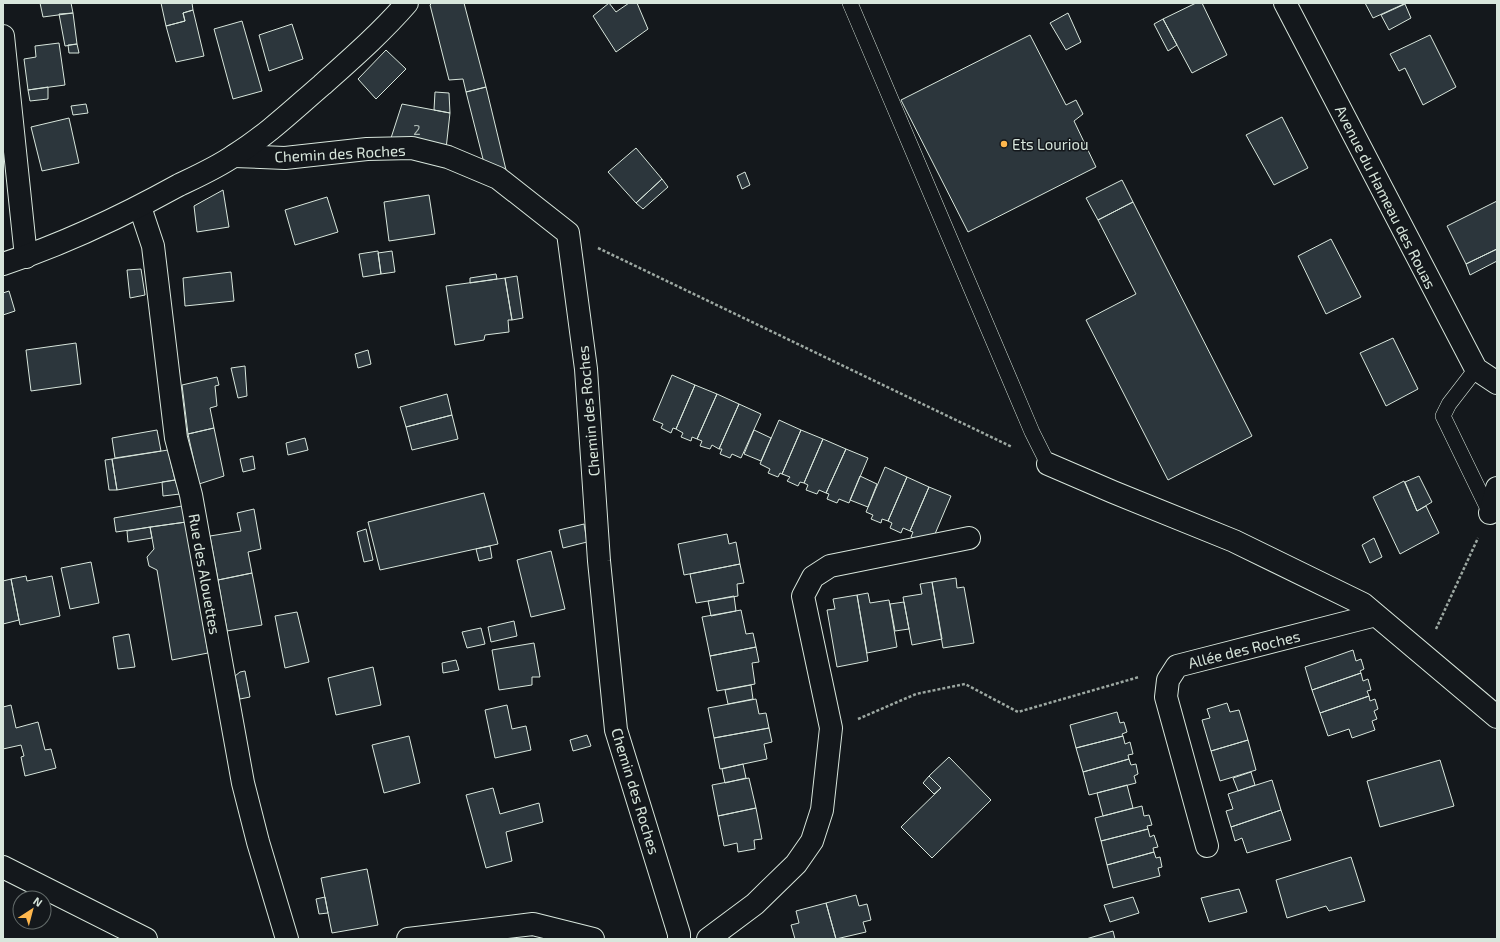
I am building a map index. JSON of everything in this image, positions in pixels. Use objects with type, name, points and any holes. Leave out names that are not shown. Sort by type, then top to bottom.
[{"type":"street","points":[[3,264],[87,232],[140,207],[234,156],[263,136],[349,60],[406,3]]},
{"type":"street","name":"Avenue du Hameau des Rouas","points":[[1285,3],[1476,369]]},
{"type":"street","points":[[3,36],[26,256]]},
{"type":"street","name":"Chemin des Roches","points":[[234,156],[285,158],[367,149],[412,148],[448,157],[498,178],[568,233],[586,369],[599,561],[616,730],[679,934],[679,939]]},
{"type":"street","name":"Rue des Alouettes","points":[[140,207],[153,246],[176,438],[191,495],[243,783],[258,842],[287,939]]},
{"type":"street","points":[[1476,369],[1497,382]]},
{"type":"street","points":[[1048,464],[1234,541],[1363,604],[1497,717]]},
{"type":"street","points":[[1490,513],[1497,488]]},
{"type":"street","points":[[708,939],[755,904],[796,864],[812,841],[822,810],[831,728],[803,596],[813,577],[830,566],[969,538]]},
{"type":"street","name":"Allée des Roches","points":[[1207,846],[1166,697],[1168,680],[1178,666],[1376,615]]},
{"type":"street","points":[[3,867],[146,939]]},
{"type":"street","points":[[408,939],[533,924],[593,939]]},
{"type":"lane","points":[[850,3],[1032,432],[1048,464]]},
{"type":"lane","points":[[1476,369],[1449,404],[1443,416],[1490,513]]},
{"type":"path","points":[[568,233],[1048,464]]},
{"type":"path","points":[[1424,655],[1490,513]]},
{"type":"path","points":[[831,728],[866,716],[916,694],[965,684],[1018,712],[1178,666]]},
{"type":"building","points":[[40,3],[71,3],[73,13],[43,17]]},
{"type":"building","points":[[161,3],[192,3],[193,10],[183,13],[185,21],[166,26]]},
{"type":"building","points":[[432,3],[464,3],[486,87],[466,92],[463,79],[449,80],[430,5]]},
{"type":"building","points":[[609,3],[616,12],[629,3],[637,3],[648,29],[616,52],[593,16]]},
{"type":"building","points":[[1196,3],[1202,3],[1227,55],[1192,73],[1163,19]]},
{"type":"building","points":[[1365,3],[1406,3],[1373,18]]},
{"type":"building","points":[[1405,4],[1411,18],[1389,30],[1381,15]]},
{"type":"building","points":[[193,10],[204,56],[176,62],[166,26],[185,21],[183,13]]},
{"type":"building","points":[[73,13],[77,44],[65,46],[59,14]]},
{"type":"building","points":[[1068,13],[1081,42],[1066,50],[1050,23]]},
{"type":"building","points":[[1163,19],[1177,45],[1168,51],[1154,24]]},
{"type":"building","points":[[242,21],[262,91],[233,99],[214,29]]},
{"type":"building","points":[[292,24],[303,59],[269,71],[259,35]]},
{"type":"building","name":"Ets Louriou","points":[[1030,35],[1066,105],[1076,100],[1083,114],[1074,121],[1096,167],[968,232],[901,100]]},
{"type":"building","points":[[1430,35],[1456,87],[1423,105],[1405,68],[1399,71],[1390,54]]},
{"type":"building","points":[[59,43],[65,85],[28,90],[24,59],[36,57],[35,46]]},
{"type":"building","points":[[77,44],[79,53],[69,53],[68,45]]},
{"type":"building","points":[[386,50],[406,69],[376,99],[358,79]]},
{"type":"building","points":[[48,87],[48,99],[30,101],[28,90]]},
{"type":"building","points":[[486,87],[507,174],[484,163],[466,92]]},
{"type":"building","points":[[435,92],[449,93],[450,113],[434,110]]},
{"type":"building","points":[[86,104],[88,113],[73,115],[71,106]]},
{"type":"building","points":[[402,104],[450,113],[446,149],[391,138]]},
{"type":"building","points":[[1282,117],[1308,168],[1274,185],[1246,135]]},
{"type":"building","points":[[69,118],[79,163],[42,171],[31,127]]},
{"type":"building","points":[[636,148],[662,179],[636,203],[608,172]]},
{"type":"building","points":[[745,172],[750,185],[742,189],[737,176]]},
{"type":"building","points":[[662,179],[668,187],[643,209],[636,203]]},
{"type":"building","points":[[1122,180],[1133,202],[1098,220],[1086,198]]},
{"type":"building","points":[[223,190],[229,227],[197,232],[194,206]]},
{"type":"building","points":[[429,195],[435,234],[389,241],[384,202]]},
{"type":"building","points":[[327,197],[338,232],[295,245],[285,210]]},
{"type":"building","points":[[1497,201],[1497,249],[1466,264],[1447,226]]},
{"type":"building","points":[[1133,202],[1252,436],[1168,480],[1086,320],[1136,294],[1098,220]]},
{"type":"building","points":[[1331,239],[1361,297],[1326,314],[1298,256]]},
{"type":"building","points":[[1497,249],[1497,261],[1470,275],[1466,264]]},
{"type":"building","points":[[378,251],[381,274],[363,277],[359,254]]},
{"type":"building","points":[[392,251],[395,272],[381,274],[378,253]]},
{"type":"building","points":[[141,269],[145,295],[130,298],[127,270]]},
{"type":"building","points":[[231,272],[234,301],[185,306],[183,278]]},
{"type":"building","points":[[496,274],[497,279],[470,283],[470,278]]},
{"type":"building","points":[[517,276],[523,318],[512,320],[505,278]]},
{"type":"building","points":[[505,278],[512,320],[508,320],[509,332],[485,335],[484,340],[455,345],[446,286]]},
{"type":"building","points":[[9,291],[15,311],[3,315],[3,293]]},
{"type":"building","points":[[1393,338],[1418,389],[1386,406],[1360,353]]},
{"type":"building","points":[[76,343],[81,384],[31,391],[26,350]]},
{"type":"building","points":[[368,350],[371,364],[358,368],[355,354]]},
{"type":"building","points":[[245,366],[247,396],[238,398],[231,368]]},
{"type":"building","points":[[672,375],[695,385],[676,429],[673,428],[671,433],[661,428],[663,424],[653,420]]},
{"type":"building","points":[[217,377],[219,385],[215,386],[217,406],[210,408],[214,428],[188,434],[182,385]]},
{"type":"building","points":[[695,385],[717,394],[697,439],[692,437],[691,441],[681,437],[683,433],[676,429]]},
{"type":"building","points":[[447,394],[452,415],[406,427],[400,407]]},
{"type":"building","points":[[717,394],[739,404],[719,449],[712,445],[710,449],[700,446],[702,441],[697,439]]},
{"type":"building","points":[[739,404],[761,414],[741,458],[732,454],[730,458],[720,454],[722,449],[719,449]]},
{"type":"building","points":[[452,415],[458,439],[412,450],[406,427]]},
{"type":"building","points":[[779,420],[801,430],[782,474],[780,473],[778,477],[768,473],[770,469],[760,464]]},
{"type":"building","points":[[214,428],[224,476],[199,484],[188,434]]},
{"type":"building","points":[[157,430],[161,451],[115,458],[112,438]]},
{"type":"building","points":[[754,430],[771,438],[761,461],[744,454]]},
{"type":"building","points":[[801,430],[823,439],[804,483],[800,482],[798,486],[787,481],[790,477],[782,474]]},
{"type":"building","points":[[305,438],[308,450],[288,455],[286,443]]},
{"type":"building","points":[[823,439],[846,449],[826,493],[819,490],[817,494],[806,490],[808,485],[804,483]]},
{"type":"building","points":[[846,449],[868,458],[849,503],[839,499],[837,503],[827,499],[829,494],[826,493]]},
{"type":"building","points":[[168,450],[175,480],[117,490],[112,459]]},
{"type":"building","points":[[253,456],[255,469],[243,472],[240,459]]},
{"type":"building","points":[[112,459],[117,490],[109,490],[105,460]]},
{"type":"building","points":[[885,467],[907,477],[888,521],[882,519],[881,523],[871,519],[873,515],[866,512]]},
{"type":"building","points":[[860,476],[877,484],[868,507],[850,500]]},
{"type":"building","points":[[1419,476],[1432,502],[1417,511],[1405,482]]},
{"type":"building","points":[[907,477],[929,487],[910,531],[903,528],[901,533],[890,528],[892,523],[888,521]]},
{"type":"building","points":[[175,480],[180,494],[163,496],[162,482]]},
{"type":"building","points":[[1404,481],[1417,511],[1426,506],[1439,533],[1400,554],[1373,497]]},
{"type":"building","points":[[929,487],[951,496],[932,541],[920,541],[911,537],[913,532],[910,531]]},
{"type":"building","points":[[484,493],[498,544],[380,570],[368,522]]},
{"type":"building","points":[[182,506],[186,522],[116,532],[114,518]]},
{"type":"building","points":[[254,509],[261,549],[248,552],[252,573],[218,580],[210,536],[241,531],[237,513]]},
{"type":"building","points":[[186,522],[208,653],[172,660],[157,570],[149,566],[147,557],[154,549],[150,527]]},
{"type":"building","points":[[584,524],[587,542],[563,548],[559,530]]},
{"type":"building","points":[[150,527],[152,538],[128,542],[127,531]]},
{"type":"building","points":[[366,529],[373,560],[364,562],[357,532]]},
{"type":"building","points":[[727,534],[729,544],[736,542],[740,564],[684,575],[678,544]]},
{"type":"building","points":[[1374,538],[1382,557],[1370,563],[1362,545]]},
{"type":"building","points":[[490,546],[492,558],[479,561],[476,549]]},
{"type":"building","points":[[551,551],[565,609],[531,617],[517,560]]},
{"type":"building","points":[[91,562],[99,603],[70,609],[61,568]]},
{"type":"building","points":[[740,564],[744,583],[737,584],[738,596],[696,603],[690,574]]},
{"type":"building","points":[[252,573],[262,625],[227,631],[218,580]]},
{"type":"building","points":[[26,576],[27,581],[52,576],[60,616],[20,625],[11,579]]},
{"type":"building","points":[[956,578],[957,588],[964,587],[974,643],[943,648],[932,582]]},
{"type":"building","points":[[11,579],[19,620],[3,624],[3,581]]},
{"type":"building","points":[[932,582],[942,639],[912,645],[903,597],[922,594],[920,584]]},
{"type":"building","points":[[868,593],[870,603],[889,600],[897,647],[867,653],[857,595]]},
{"type":"building","points":[[857,595],[868,661],[837,667],[827,610],[835,609],[833,599]]},
{"type":"building","points":[[734,596],[736,611],[711,616],[708,601]]},
{"type":"building","points":[[904,602],[909,629],[895,631],[890,604]]},
{"type":"building","points":[[741,610],[746,634],[753,633],[756,647],[710,656],[702,617]]},
{"type":"building","points":[[297,612],[309,662],[285,668],[275,616]]},
{"type":"building","points":[[514,621],[517,636],[491,642],[488,627]]},
{"type":"building","points":[[481,628],[485,644],[467,648],[462,632]]},
{"type":"building","points":[[129,634],[135,667],[118,669],[113,637]]},
{"type":"building","points":[[534,643],[540,677],[532,677],[532,685],[499,690],[492,650]]},
{"type":"building","points":[[756,647],[759,662],[752,663],[755,684],[717,691],[710,656]]},
{"type":"building","points":[[1353,650],[1356,661],[1361,659],[1364,669],[1360,671],[1361,673],[1312,690],[1305,667]]},
{"type":"building","points":[[456,660],[459,670],[443,673],[442,663]]},
{"type":"building","points":[[373,667],[381,705],[336,715],[328,678]]},
{"type":"building","points":[[245,671],[250,697],[240,699],[235,676],[240,672]]},
{"type":"building","points":[[1361,673],[1363,681],[1368,679],[1371,690],[1367,691],[1369,696],[1320,713],[1312,690]]},
{"type":"building","points":[[751,685],[753,699],[728,704],[725,690]]},
{"type":"building","points":[[1369,696],[1370,701],[1375,699],[1378,709],[1374,711],[1377,719],[1372,721],[1375,730],[1352,738],[1349,729],[1328,736],[1320,713]]},
{"type":"building","points":[[756,699],[759,714],[766,713],[769,728],[714,738],[708,708]]},
{"type":"building","points":[[1227,703],[1230,712],[1239,710],[1248,740],[1211,751],[1202,720],[1210,718],[1207,709]]},
{"type":"building","points":[[11,705],[16,728],[38,722],[45,750],[51,749],[56,768],[25,776],[21,757],[24,756],[21,745],[3,749],[3,707]]},
{"type":"building","points":[[507,705],[512,729],[526,726],[531,750],[495,758],[485,710]]},
{"type":"building","points":[[1117,712],[1120,723],[1124,722],[1127,732],[1122,734],[1123,736],[1076,748],[1070,725]]},
{"type":"building","points":[[769,728],[772,742],[764,744],[767,759],[720,769],[714,738]]},
{"type":"building","points":[[587,735],[591,746],[573,751],[570,740]]},
{"type":"building","points":[[409,736],[420,783],[384,793],[372,745]]},
{"type":"building","points":[[1123,736],[1125,744],[1130,742],[1133,754],[1128,755],[1129,759],[1083,772],[1076,748]]},
{"type":"building","points":[[1248,740],[1256,770],[1220,781],[1211,751]]},
{"type":"building","points":[[949,757],[991,800],[932,858],[901,827],[941,788],[929,776]]},
{"type":"building","points":[[1129,759],[1131,765],[1136,764],[1138,774],[1134,776],[1136,783],[1089,795],[1083,772]]},
{"type":"building","points":[[1440,760],[1454,806],[1380,827],[1367,781]]},
{"type":"building","points":[[743,764],[746,778],[725,783],[722,769]]},
{"type":"building","points":[[1251,772],[1255,785],[1238,791],[1233,778]]},
{"type":"building","points":[[929,776],[941,788],[934,794],[923,783]]},
{"type":"building","points":[[749,778],[756,808],[718,816],[712,785]]},
{"type":"building","points":[[1272,780],[1281,810],[1231,827],[1226,811],[1233,809],[1228,794]]},
{"type":"building","points":[[1127,785],[1133,808],[1103,816],[1097,793]]},
{"type":"building","points":[[493,788],[500,814],[539,803],[543,822],[506,832],[512,861],[486,868],[466,795]]},
{"type":"building","points":[[1142,806],[1144,816],[1149,815],[1152,825],[1147,826],[1148,829],[1101,841],[1095,818]]},
{"type":"building","points":[[756,808],[762,839],[754,840],[755,849],[738,852],[737,843],[724,846],[718,816]]},
{"type":"building","points":[[1281,810],[1291,840],[1247,853],[1242,838],[1235,841],[1231,827]]},
{"type":"building","points":[[1148,829],[1150,837],[1154,835],[1158,847],[1153,848],[1154,852],[1107,865],[1101,841]]},
{"type":"building","points":[[1154,852],[1156,858],[1160,857],[1162,867],[1158,868],[1160,876],[1113,888],[1107,865]]},
{"type":"building","points":[[1351,857],[1365,901],[1329,911],[1326,906],[1287,918],[1276,880]]},
{"type":"building","points":[[367,869],[378,925],[332,933],[321,878]]},
{"type":"building","points":[[1239,889],[1247,912],[1209,922],[1201,898]]},
{"type":"building","points":[[856,895],[859,906],[867,904],[871,920],[863,922],[866,932],[836,939],[826,903]]},
{"type":"building","points":[[325,897],[328,913],[319,914],[316,899]]},
{"type":"building","points":[[1133,897],[1139,913],[1110,922],[1104,905]]},
{"type":"building","points":[[826,903],[836,939],[795,939],[791,925],[799,923],[796,911]]},
{"type":"building","points":[[1113,931],[1115,939],[1086,939]]},
{"type":"place","name":"Ets Louriou","points":[[1004,144]]}]
